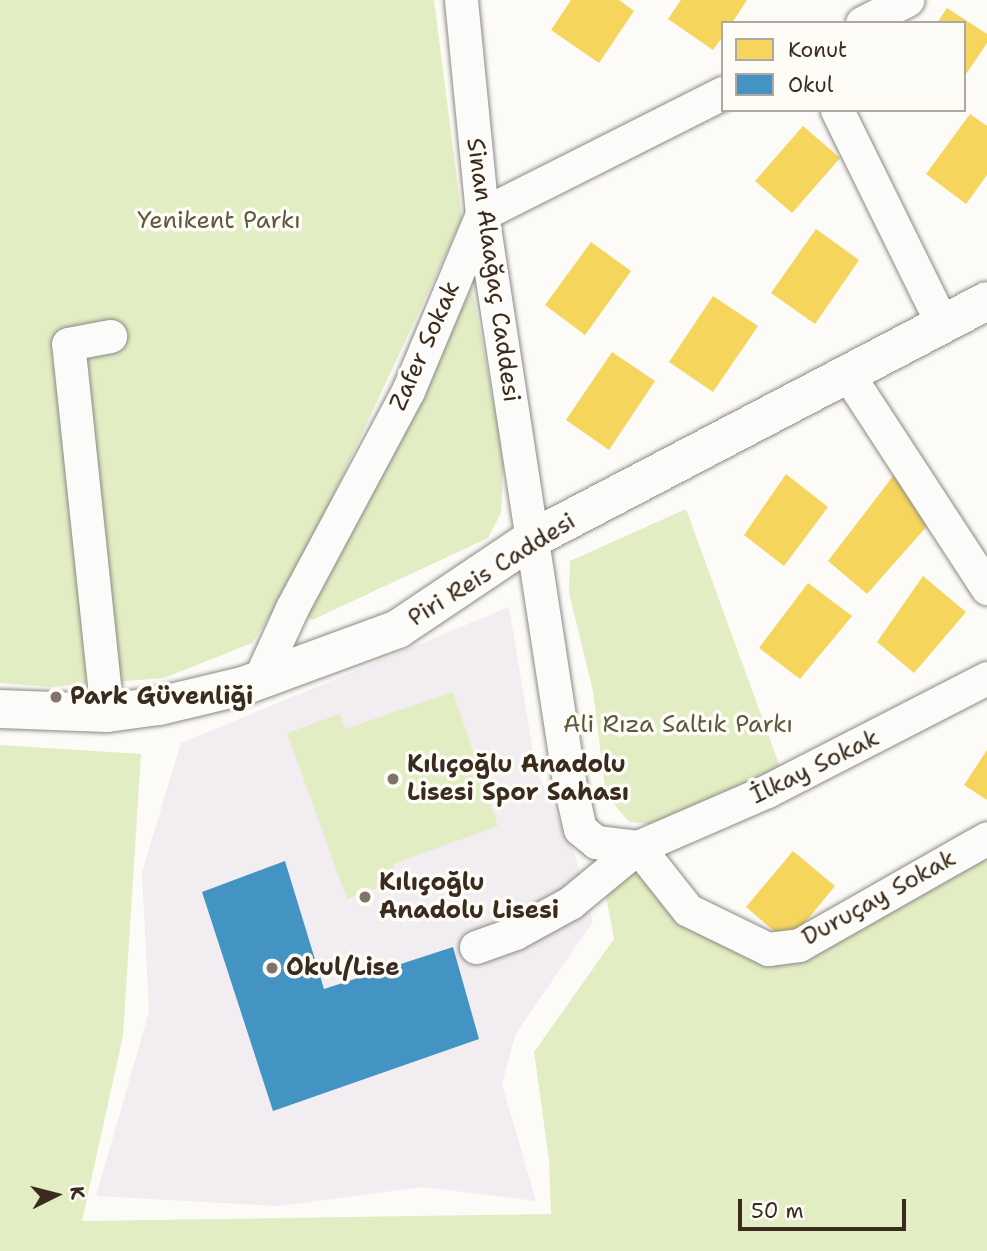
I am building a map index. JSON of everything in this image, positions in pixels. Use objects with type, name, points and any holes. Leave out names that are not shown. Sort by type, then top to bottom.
[{"type":"main road","name":"Piri Reis Caddesi","points":[[0,709],[107,713],[159,706],[260,678],[398,629],[532,539],[987,301]]},
{"type":"street","name":"Sinan Alaağaç Caddesi","points":[[461,0],[482,214],[532,539]]},
{"type":"street","points":[[866,21],[907,0]]},
{"type":"street","points":[[482,214],[721,94]]},
{"type":"street","points":[[838,112],[943,325]]},
{"type":"street","name":"Zafer Sokak","points":[[260,678],[292,608],[408,391],[482,214]]},
{"type":"street","points":[[107,713],[68,344],[110,335]]},
{"type":"street","points":[[847,373],[987,588]]},
{"type":"street","points":[[532,539],[580,829],[596,842],[638,847]]},
{"type":"street","name":"İlkay Sokak","points":[[476,947],[515,933],[570,902],[638,847],[767,791],[987,678]]},
{"type":"street","name":"Duruçay Sokak","points":[[638,847],[688,910],[768,949],[799,945],[987,838]]},
{"type":"shaded area","name":"Kılıçoğlu Anadolu Lisesi","points":[[509,607],[536,770],[574,852],[593,922],[516,1033],[502,1084],[536,1201],[423,1187],[279,1206],[96,1196],[149,1012],[142,872],[181,743]]},
{"type":"green space","name":"Yenikent Parkı","points":[[0,0],[434,0],[462,219],[294,580],[252,643],[164,678],[49,687],[0,683]]},
{"type":"green space","points":[[472,288],[504,458],[501,513],[488,538],[312,620],[304,612]]},
{"type":"green space","name":"Ali Rıza Saltık Parkı","points":[[686,509],[780,767],[662,825],[629,822],[606,795],[593,691],[569,593],[570,561]]},
{"type":"green space","name":"Kılıçoğlu Anadolu Lisesi Spor Sahası","points":[[453,692],[498,826],[393,864],[399,880],[347,899],[287,733],[340,714],[345,729]]},
{"type":"green space","points":[[0,745],[141,754],[123,1036],[82,1221],[551,1214],[549,1160],[534,1052],[614,939],[596,842],[638,847],[688,910],[768,949],[987,845],[987,1251],[0,1251]]},
{"type":"building: Konut","points":[[571,0],[619,0],[634,11],[599,63],[551,30]]},
{"type":"building: Konut","points":[[681,0],[747,0],[733,21],[721,21],[721,39],[713,50],[668,19]]},
{"type":"building: Konut","points":[[947,8],[987,34],[987,43],[966,74],[966,21],[938,21]]},
{"type":"building: Konut","points":[[970,114],[987,126],[987,175],[966,204],[926,174]]},
{"type":"building: Konut","points":[[803,126],[840,158],[792,213],[755,181]]},
{"type":"building: Konut","points":[[816,229],[859,260],[815,324],[771,293]]},
{"type":"building: Konut","points":[[591,242],[631,271],[585,335],[545,305]]},
{"type":"building: Konut","points":[[713,296],[758,326],[713,392],[669,362]]},
{"type":"building: Konut","points":[[612,352],[655,381],[609,450],[566,420]]},
{"type":"building: Konut","points":[[897,471],[935,517],[867,594],[828,561]]},
{"type":"building: Konut","points":[[786,474],[828,507],[784,566],[744,535]]},
{"type":"building: Konut","points":[[923,576],[966,612],[914,673],[877,642]]},
{"type":"building: Konut","points":[[808,583],[852,616],[800,679],[759,648]]},
{"type":"building: Konut","points":[[987,750],[987,800],[964,785]]},
{"type":"building: Konut","points":[[793,851],[835,886],[788,943],[746,907]]},
{"type":"building: Okul","name":"Okul/Lise","points":[[285,861],[324,989],[453,947],[479,1039],[273,1111],[202,892]]},
{"type":"place","name":"Park Güvenliği","points":[[56,697]]},
{"type":"place","name":"Kılıçoğlu Anadolu Lisesi Spor Sahası","points":[[393,779]]},
{"type":"place","name":"Kılıçoğlu Anadolu Lisesi","points":[[365,897]]},
{"type":"place","name":"Okul/Lise","points":[[272,968]]}]
